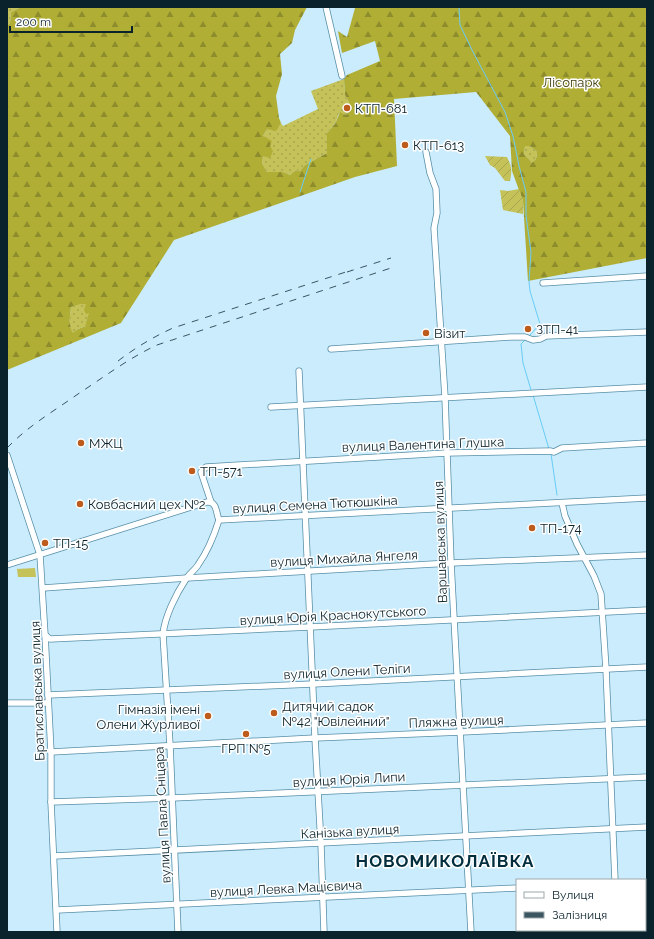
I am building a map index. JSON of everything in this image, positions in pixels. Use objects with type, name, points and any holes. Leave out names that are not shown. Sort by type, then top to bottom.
[{"type":"street","points":[[326,7],[342,76]]},
{"type":"street","name":"Варшавська вулиця","points":[[426,152],[430,173],[436,189],[437,200],[437,213],[434,228],[445,397],[451,563],[471,932]]},
{"type":"street","points":[[543,283],[647,276]]},
{"type":"street","points":[[331,349],[511,337],[525,337],[533,340],[546,336],[647,332]]},
{"type":"street","points":[[299,370],[324,932]]},
{"type":"street","points":[[271,407],[647,387]]},
{"type":"street","name":"вулиця Валентина Глушка","points":[[201,472],[206,467],[447,453],[554,452],[562,448],[647,443]]},
{"type":"street","name":"Братиславська вулиця","points":[[8,459],[40,555],[51,752],[51,802],[58,932]]},
{"type":"street","name":"вулиця Семена Тютюшкіна","points":[[201,472],[211,502],[214,503],[216,507],[219,520],[647,498]]},
{"type":"street","points":[[7,565],[203,502],[211,502]]},
{"type":"street","points":[[562,503],[565,516],[577,544],[602,594],[612,829],[616,879]]},
{"type":"street","name":"вулиця Павла Сніцара","points":[[178,932],[170,745],[163,634],[173,602],[180,588],[198,566],[210,544],[219,520]]},
{"type":"street","name":"вулиця Михайла Янгеля","points":[[43,588],[451,563],[647,555]]},
{"type":"street","name":"вулиця Юрія Краснокутського","points":[[45,635],[50,639],[647,610]]},
{"type":"street","name":"вулиця Олени Теліги","points":[[48,695],[313,684],[647,667]]},
{"type":"street","points":[[7,703],[48,703]]},
{"type":"street","name":"Пляжна вулиця","points":[[51,752],[170,745],[647,723]]},
{"type":"street","name":"вулиця Юрія Липи","points":[[51,802],[647,777]]},
{"type":"street","name":"Канізька вулиця","points":[[54,856],[647,827]]},
{"type":"street","name":"вулиця Левка Мацієвича","points":[[57,910],[516,888]]},
{"type":"shaded area","points":[[7,7],[19,8],[11,12],[10,23],[7,26]]},
{"type":"shaded area","points":[[344,79],[345,95],[352,108],[346,115],[339,113],[335,124],[327,133],[327,153],[305,165],[300,171],[296,170],[290,175],[283,172],[267,172],[262,163],[263,156],[266,156],[263,136],[267,129],[278,127],[281,123],[283,126],[318,109],[311,91]]},
{"type":"shaded area","points":[[525,146],[530,146],[537,152],[536,159],[531,164],[529,159],[524,154]]},
{"type":"shaded area","points":[[485,156],[507,157],[511,169],[510,181],[505,181],[495,168],[490,165]]},
{"type":"shaded area","points":[[519,189],[523,201],[523,214],[503,210],[500,190],[508,191]]},
{"type":"shaded area","points":[[80,303],[86,304],[90,312],[86,326],[78,329],[73,334],[70,324],[71,307]]},
{"type":"shaded area","points":[[35,568],[36,577],[18,577],[17,569]]},
{"type":"green space","name":"Лісопарк","points":[[307,7],[295,30],[292,43],[280,54],[282,74],[276,96],[281,123],[276,131],[267,129],[263,136],[272,141],[270,146],[273,151],[270,158],[263,156],[262,163],[267,172],[283,172],[290,175],[296,170],[300,171],[305,165],[327,153],[327,133],[335,124],[340,112],[346,115],[352,108],[345,95],[344,79],[347,75],[380,61],[375,41],[342,53],[338,31],[347,37],[355,8],[647,7],[647,258],[528,281],[523,201],[512,171],[510,136],[476,92],[394,99],[397,166],[355,177],[174,240],[121,323],[7,370],[7,26],[10,23],[11,12],[19,8]],"holes":[[[525,146],[530,146],[537,152],[536,159],[531,163],[524,154]],[[86,304],[84,310],[86,314],[89,313],[86,326],[73,333],[70,324],[71,307]]]},
{"type":"waterway","points":[[459,7],[460,25],[505,112],[513,136],[526,192],[526,216],[531,252],[529,282],[530,291],[540,324],[530,335]]},
{"type":"waterway","points":[[300,192],[311,159]]},
{"type":"waterway","points":[[525,340],[521,344],[523,363],[531,390]]},
{"type":"waterway","points":[[533,395],[549,449]]},
{"type":"waterway","points":[[551,454],[557,495]]},
{"type":"railway","points":[[347,272],[391,258]]},
{"type":"railway","points":[[7,448],[32,426],[107,374],[157,345],[394,267]]},
{"type":"railway","points":[[118,361],[144,343],[173,328],[352,270]]},
{"type":"place","name":"КТП-681","points":[[347,108]]},
{"type":"place","name":"КТП-613","points":[[405,145]]},
{"type":"place","name":"ЗТП-41","points":[[528,329]]},
{"type":"place","name":"Візит","points":[[426,333]]},
{"type":"place","name":"МЖЦ","points":[[81,443]]},
{"type":"place","name":"ТП-571","points":[[192,471]]},
{"type":"place","name":"Ковбасний цех №2","points":[[80,504]]},
{"type":"place","name":"ТП-174","points":[[532,528]]},
{"type":"place","name":"ТП-15","points":[[45,543]]},
{"type":"place","name":"Дитячий садок №42 \"Ювілейний\"","points":[[274,713]]},
{"type":"place","name":"Гімназія імені Олени Журливої","points":[[208,716]]},
{"type":"place","name":"ГРП №5","points":[[246,734]]},
{"type":"district","name":"НОВОМИКОЛАЇВКА","points":[[445,861]]}]
